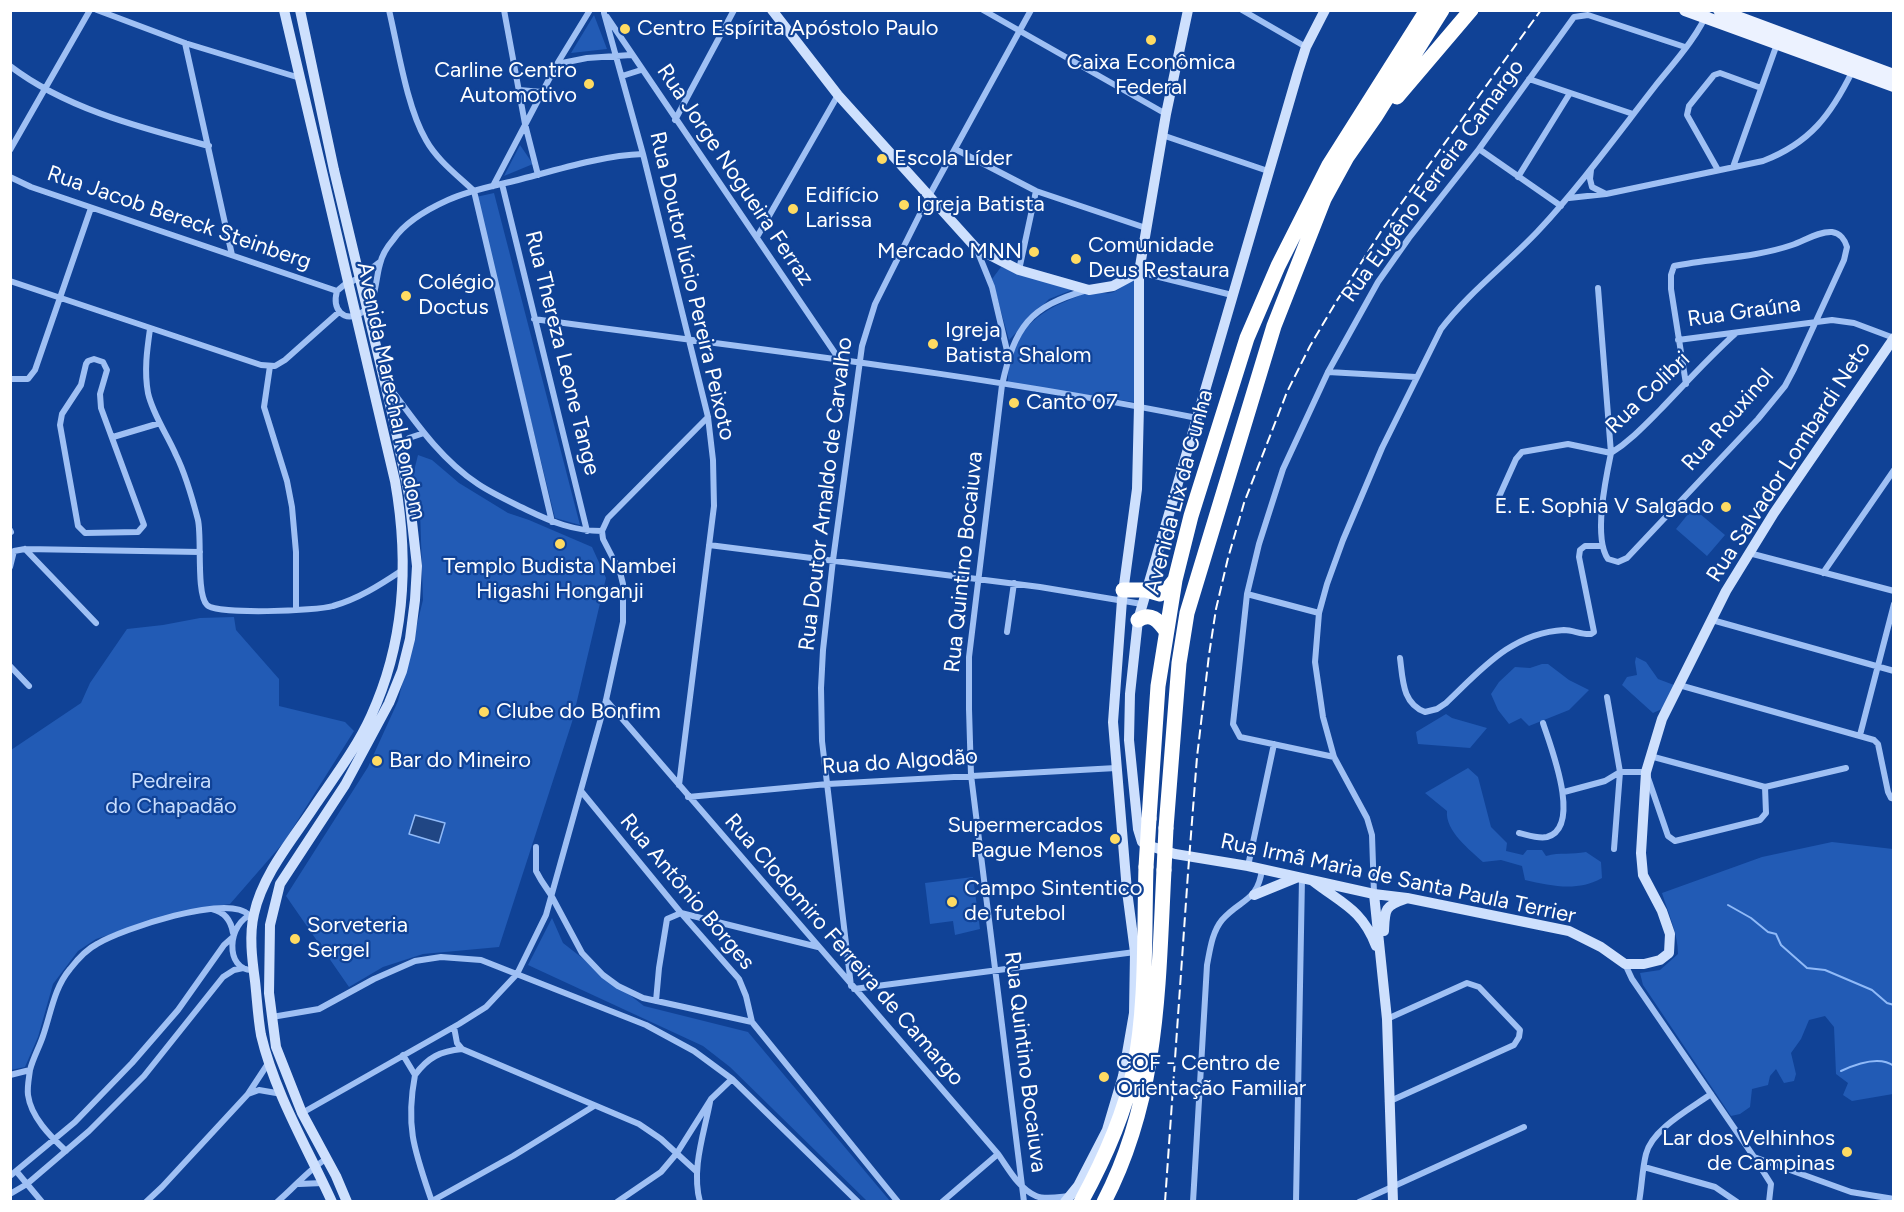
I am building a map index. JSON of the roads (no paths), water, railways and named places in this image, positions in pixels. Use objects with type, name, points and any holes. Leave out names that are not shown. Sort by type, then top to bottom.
[{"type":"highway","name":"Avenida Lix da Cunha","points":[[1072,1200],[1104,1157],[1116,1128],[1134,1070],[1139,1030],[1146,867],[1158,686],[1175,580],[1191,516],[1247,338],[1278,266],[1329,165],[1427,10]]},
{"type":"highway","name":"Avenida Lix da Cunha","points":[[1104,1202],[1131,1136],[1148,1075],[1157,1002],[1166,828],[1179,663],[1192,594],[1285,293],[1324,199],[1347,157],[1375,117],[1442,10]]},
{"type":"highway","points":[[1375,117],[1403,90],[1471,10]]},
{"type":"highway","points":[[1123,595],[1144,597],[1164,593],[1175,580]]},
{"type":"highway","points":[[1138,620],[1153,617],[1166,631]]},
{"type":"highway","points":[[1135,993],[1139,1030]]},
{"type":"highway","points":[[1107,1130],[1137,1048]]},
{"type":"main road","name":"Avenida Marechal Rondom","points":[[284,10],[351,282],[356,316],[398,500],[402,540],[401,614],[396,641],[370,717],[340,768],[272,870],[251,914],[252,933],[248,969],[269,1062],[291,1117],[332,1202]]},
{"type":"main road","points":[[300,10],[351,282],[367,309],[409,495],[417,566],[416,600],[410,639],[402,670],[389,703],[371,740],[345,784],[280,884],[270,925],[269,993],[276,1047],[302,1113],[346,1202]]},
{"type":"main road","points":[[772,10],[838,95],[976,248],[1019,270],[1089,290],[1113,286],[1139,272]]},
{"type":"main road","points":[[1072,1200],[1107,1130],[1123,1076],[1132,1024],[1135,952],[1127,891],[1113,722],[1123,595],[1137,489],[1139,272],[1162,135],[1188,10]]},
{"type":"main road","points":[[1132,788],[1129,740],[1130,694],[1138,620],[1306,47],[1325,10]]},
{"type":"main road","points":[[1684,10],[1707,14],[1777,44],[1893,75]]},
{"type":"main road","points":[[1719,10],[1855,66],[1893,86]]},
{"type":"main road","name":"Rua Salvador Lombardi Neto","points":[[1625,964],[1644,964],[1660,960],[1669,953],[1671,945],[1662,910],[1643,875],[1641,830],[1646,772],[1662,719],[1726,591],[1749,553],[1893,338]]},
{"type":"main road","points":[[1113,722],[1132,788]]},
{"type":"main road","name":"Rua Irmã Maria de Santa Paula Terrier","points":[[1132,788],[1138,829],[1142,842],[1147,845],[1174,854],[1248,866],[1374,894],[1407,898],[1569,931],[1600,947],[1625,964]]},
{"type":"main road","points":[[1254,895],[1304,878],[1349,906],[1360,917],[1375,942],[1381,962]]},
{"type":"main road","points":[[1374,894],[1387,1019],[1393,1202]]},
{"type":"main road","points":[[1381,962],[1386,910],[1391,904],[1407,898]]},
{"type":"main road","points":[[251,914],[261,916],[270,925]]},
{"type":"main road","points":[[248,969],[262,967],[268,962]]},
{"type":"street","points":[[10,150],[90,10]]},
{"type":"street","points":[[97,10],[184,43],[301,78]]},
{"type":"street","points":[[390,10],[417,121],[426,141],[474,191],[552,522]]},
{"type":"street","points":[[504,10],[525,124],[538,175]]},
{"type":"street","points":[[493,186],[557,64],[590,10]]},
{"type":"street","points":[[675,120],[734,10]]},
{"type":"street","points":[[983,10],[1166,114]]},
{"type":"street","name":"Rua Doutor Arnaldo de Carvalho","points":[[852,987],[822,741],[821,688],[833,560],[864,337],[875,304],[929,196],[1032,10]]},
{"type":"street","points":[[1242,10],[1306,47]]},
{"type":"street","name":"Rua Jorge Nogueira Ferraz","points":[[604,12],[641,70],[839,359]]},
{"type":"street","name":"Rua Doutor lúcio Pereira Peixoto","points":[[604,12],[690,340],[708,417],[713,460],[715,490],[678,785]]},
{"type":"street","points":[[1374,894],[1372,835],[1367,818],[1334,757],[1318,690],[1316,662],[1319,613],[1343,540],[1382,448],[1416,377],[1447,321],[1511,260],[1569,198],[1685,47],[1707,14]]},
{"type":"street","name":"Rua Eugêno Ferreira Camargo","points":[[1274,744],[1240,737],[1233,724],[1247,594],[1259,544],[1283,469],[1328,372],[1378,282],[1479,149],[1566,27],[1578,15],[1588,15],[1685,47]]},
{"type":"street","points":[[184,43],[232,255]]},
{"type":"street","points":[[1733,167],[1777,44]]},
{"type":"street","points":[[557,64],[587,58],[631,55]]},
{"type":"street","points":[[10,66],[44,88],[122,120],[209,146]]},
{"type":"street","points":[[1569,198],[1606,194],[1763,161],[1796,145],[1827,116],[1855,66]]},
{"type":"street","points":[[622,76],[641,70]]},
{"type":"street","points":[[1718,170],[1688,118],[1689,106],[1714,75],[1720,73],[1761,88]]},
{"type":"street","points":[[1529,79],[1633,114]]},
{"type":"street","points":[[519,90],[542,92]]},
{"type":"street","points":[[1518,177],[1570,93]]},
{"type":"street","points":[[757,237],[838,95]]},
{"type":"street","points":[[1162,135],[1268,171]]},
{"type":"street","points":[[956,149],[1036,190],[1146,228]]},
{"type":"street","points":[[1479,149],[1561,206]]},
{"type":"street","points":[[380,262],[337,291],[335,304],[339,312],[356,316],[367,309],[373,296],[380,262],[393,238],[406,225],[447,200],[538,175],[626,155],[643,154]]},
{"type":"street","points":[[1592,166],[1590,179],[1592,187],[1606,194]]},
{"type":"street","name":"Rua Jacob Bereck Steinberg","points":[[10,177],[31,187],[91,208],[337,291]]},
{"type":"street","name":"Rua Thereza Leone Tange","points":[[502,184],[587,531]]},
{"type":"street","points":[[1019,270],[1036,190]]},
{"type":"street","points":[[13,380],[28,379],[35,370],[91,208]]},
{"type":"street","name":"Rua Rouxinol","points":[[1608,559],[1617,562],[1627,558],[1764,412],[1785,386],[1846,253],[1846,242],[1838,234],[1828,232],[1792,245],[1751,255],[1675,266],[1670,280],[1678,340]]},
{"type":"street","points":[[976,248],[992,286],[1009,356]]},
{"type":"street","points":[[1139,272],[1232,295]]},
{"type":"street","points":[[10,281],[252,363],[270,366],[275,366],[285,360],[339,312]]},
{"type":"street","points":[[1498,499],[1515,459],[1522,452],[1568,444],[1611,453],[1598,288]]},
{"type":"street","points":[[1009,356],[1021,331],[1040,309],[1060,298],[1089,290]]},
{"type":"street","points":[[534,319],[860,362],[1139,406],[1197,418]]},
{"type":"street","points":[[1816,321],[1832,320],[1854,323],[1893,338]]},
{"type":"street","name":"Rua Graúna","points":[[1678,340],[1816,321]]},
{"type":"street","points":[[150,329],[146,369],[152,407],[186,475],[200,531],[200,576],[203,597],[207,605],[214,609],[234,610],[296,610],[331,607],[354,599],[401,571]]},
{"type":"street","name":"Rua Colibri","points":[[1608,559],[1602,546],[1604,496],[1611,453],[1629,441],[1736,333]]},
{"type":"street","points":[[1678,340],[1686,384]]},
{"type":"street","name":"Rua Quintino Bocaiuva","points":[[1009,356],[1002,385],[969,657],[971,775],[1023,1187],[1023,1202]]},
{"type":"street","points":[[91,359],[103,362],[107,370],[100,400],[113,437],[144,525],[138,532],[132,534],[85,533],[78,526],[60,425],[62,414],[81,385],[86,364],[91,359]]},
{"type":"street","points":[[270,366],[264,407],[287,481],[292,507],[296,552],[296,610]]},
{"type":"street","points":[[1328,372],[1416,377]]},
{"type":"street","points":[[385,381],[424,433],[459,470],[478,484],[552,522],[587,531],[602,531]]},
{"type":"street","points":[[302,1113],[486,1007],[517,974],[546,915],[606,700],[623,622],[625,597],[620,572],[603,539],[602,531],[608,518],[708,417]]},
{"type":"street","points":[[113,437],[160,423]]},
{"type":"street","points":[[400,454],[409,438],[424,433]]},
{"type":"street","points":[[1823,573],[1893,470]]},
{"type":"street","points":[[709,545],[1123,595]]},
{"type":"street","points":[[1400,658],[1407,698],[1413,706],[1425,712],[1446,703],[1502,651],[1516,643],[1563,630],[1591,634],[1594,632],[1579,557],[1580,550],[1585,546],[1602,546]]},
{"type":"street","points":[[10,567],[14,551],[26,549],[200,552]]},
{"type":"street","points":[[26,549],[96,623]]},
{"type":"street","points":[[1749,553],[1893,591]]},
{"type":"street","points":[[1008,632],[1014,583]]},
{"type":"street","points":[[1247,594],[1319,613]]},
{"type":"street","points":[[1860,735],[1878,667],[1890,635],[1893,604]]},
{"type":"street","points":[[1712,620],[1893,671]]},
{"type":"street","points":[[10,666],[28,686]]},
{"type":"street","points":[[1679,685],[1860,735],[1878,744],[1888,792],[1893,799]]},
{"type":"street","points":[[1607,698],[1620,772],[1614,849]]},
{"type":"street","name":"Rua Clodomiro Ferreira de Camargo","points":[[606,700],[998,1154],[1023,1187]]},
{"type":"street","points":[[1519,833],[1537,838],[1550,836],[1555,833],[1562,820],[1563,792],[1543,723]]},
{"type":"street","points":[[1248,866],[1274,744],[1334,757]]},
{"type":"street","points":[[1650,756],[1765,787],[1846,768]]},
{"type":"street","name":"Rua do Algodão","points":[[688,797],[828,784],[1116,768]]},
{"type":"street","points":[[1563,792],[1605,781],[1620,772],[1646,772],[1668,836],[1675,841],[1760,820],[1766,813],[1765,787]]},
{"type":"street","name":"Rua Antônio Borges","points":[[581,791],[681,913],[739,979],[752,1022]]},
{"type":"street","points":[[536,847],[536,871],[582,952],[603,975],[618,986],[643,998],[752,1022],[898,1202]]},
{"type":"street","points":[[1193,1202],[1207,965],[1211,946],[1221,921],[1254,895],[1260,882],[1262,869]]},
{"type":"street","points":[[1296,1202],[1304,878]]},
{"type":"street","points":[[10,1176],[17,1172],[54,1140],[83,1115],[132,1064],[178,1010],[242,920],[251,914],[239,908],[225,906],[141,926],[96,944],[64,976],[57,988],[42,1039],[32,1058],[28,1095],[44,1129],[54,1140],[66,1151]]},
{"type":"street","points":[[209,908],[223,913],[228,919],[233,935],[234,955],[238,963],[248,969]]},
{"type":"street","points":[[656,1001],[667,919],[681,913],[820,948]]},
{"type":"street","points":[[852,987],[1135,952]]},
{"type":"street","points":[[272,1017],[318,1009],[374,979],[415,961],[441,957],[481,960],[646,1025],[694,1051],[732,1079],[858,1202]]},
{"type":"street","name":"Rua Irmã Maria de Santa Paula Terrier","points":[[1625,964],[1632,979],[1771,1184],[1769,1202]]},
{"type":"street","points":[[10,1194],[27,1184],[66,1151],[144,1077],[223,977],[234,970],[248,969]]},
{"type":"street","points":[[1387,1019],[1467,983],[1479,987],[1520,1030],[1514,1045],[1388,1102]]},
{"type":"street","points":[[454,1027],[457,1043],[462,1049],[639,1124],[661,1139],[696,1171]]},
{"type":"street","points":[[462,1049],[442,1052],[432,1057],[415,1075],[410,1110],[411,1131],[432,1201],[513,1156],[594,1106]]},
{"type":"street","points":[[403,1055],[415,1075]]},
{"type":"street","points":[[146,1202],[248,1094],[269,1062]]},
{"type":"street","points":[[10,1075],[30,1070]]},
{"type":"street","points":[[617,1202],[651,1180],[677,1153],[711,1099],[732,1079]]},
{"type":"street","points":[[248,1094],[259,1090],[282,1094]]},
{"type":"street","points":[[1639,1202],[1646,1155],[1654,1138],[1663,1128],[1711,1094]]},
{"type":"street","points":[[700,1202],[696,1171],[711,1099]]},
{"type":"street","points":[[1359,1202],[1524,1127]]},
{"type":"street","points":[[942,1202],[998,1154]]},
{"type":"street","points":[[1754,1157],[1851,1192],[1893,1199]]},
{"type":"street","points":[[277,1202],[315,1166],[326,1159]]},
{"type":"street","points":[[1644,1167],[1715,1187],[1737,1202]]},
{"type":"street","points":[[17,1172],[42,1202]]},
{"type":"street","points":[[298,1184],[324,1183]]},
{"type":"street","points":[[1023,1187],[1043,1198],[1072,1200]]},
{"type":"waterway","points":[[1728,905],[1751,918],[1768,932],[1776,934],[1781,945],[1807,968],[1825,970],[1872,990],[1887,1003],[1894,1005]]},
{"type":"waterway","points":[[1841,1071],[1860,1063],[1875,1061],[1894,1066]]},
{"type":"railway","points":[[1165,1202],[1197,757],[1216,609],[1244,503],[1287,392],[1336,302],[1382,230],[1541,10]]},
{"type":"place","name":"Centro Espírita Apóstolo Paulo","points":[[625,29]]},
{"type":"place","name":"Caixa Econômica Federal","points":[[1151,40]]},
{"type":"place","name":"Carline Centro Automotivo","points":[[589,84]]},
{"type":"place","name":"Escola Líder","points":[[882,159]]},
{"type":"place","name":"Igreja Batista","points":[[904,205]]},
{"type":"place","name":"Edifício Larissa","points":[[793,209]]},
{"type":"place","name":"Mercado MNN","points":[[1034,252]]},
{"type":"place","name":"Comunidade Deus Restaura","points":[[1076,259]]},
{"type":"place","name":"Colégio Doctus","points":[[406,296]]},
{"type":"place","name":"Igreja Batista Shalom","points":[[933,344]]},
{"type":"place","name":"Canto 07","points":[[1014,403]]},
{"type":"place","name":"E. E. Sophia V Salgado","points":[[1726,507]]},
{"type":"place","name":"Templo Budista Nambei Higashi Honganji","points":[[560,544]]},
{"type":"place","name":"Clube do Bonfim","points":[[484,712]]},
{"type":"place","name":"Bar do Mineiro","points":[[377,761]]},
{"type":"place","name":"Supermercados Pague Menos","points":[[1115,839]]},
{"type":"place","name":"Campo Sintentico de futebol","points":[[952,902]]},
{"type":"place","name":"Sorveteria Sergel","points":[[295,939]]},
{"type":"place","name":"COF - Centro de Orientação Familiar","points":[[1104,1077]]},
{"type":"place","name":"Lar dos Velhinhos de Campinas","points":[[1847,1152]]},
{"type":"park label","name":"Pedreira do Chapadão","points":[[171,794]]}]
